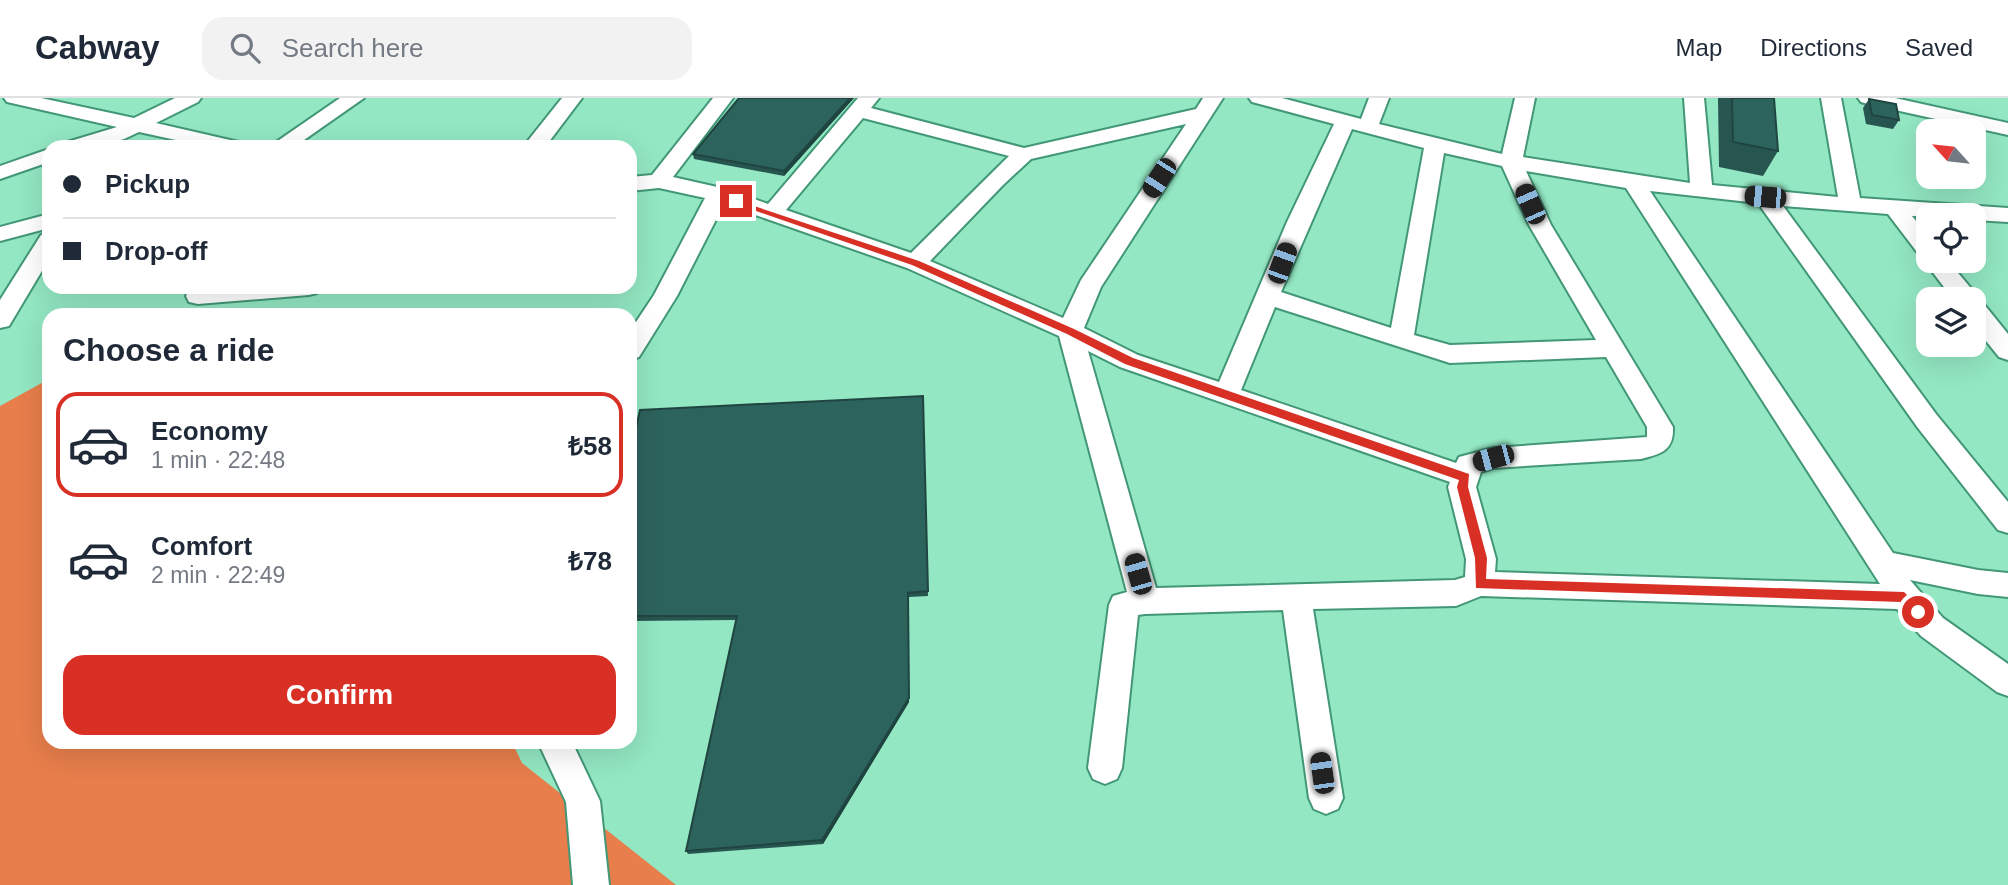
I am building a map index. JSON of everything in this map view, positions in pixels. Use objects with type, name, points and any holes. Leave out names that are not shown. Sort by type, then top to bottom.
[{"type":"street","points":[[14,98],[120,136],[162,140]]},
{"type":"street","points":[[102,140],[120,136],[191,98]]},
{"type":"street","points":[[291,140],[354,98]]},
{"type":"street","points":[[539,140],[572,98]]},
{"type":"street","points":[[659,181],[723,98]]},
{"type":"street","points":[[1259,98],[1511,162],[1633,182],[1765,197],[2008,215]]},
{"type":"street","points":[[1226,395],[1269,298],[1298,219],[1357,123],[1379,98]]},
{"type":"street","points":[[1480,584],[1481,558],[1462,487],[1469,464],[1493,458],[1641,449],[1654,446],[1660,440],[1660,427],[1540,225],[1511,162],[1525,98]]},
{"type":"street","points":[[1694,98],[1702,191]]},
{"type":"street","points":[[1831,98],[1850,203]]},
{"type":"street","points":[[1868,98],[2008,129]]},
{"type":"street","points":[[772,213],[864,104],[1024,154]]},
{"type":"street","points":[[915,263],[995,180],[1024,154],[1207,106]]},
{"type":"street","points":[[1145,601],[1070,331],[1089,286],[1207,106]]},
{"type":"street","points":[[1401,340],[1435,143]]},
{"type":"street","points":[[0,173],[42,158]]},
{"type":"street","points":[[637,183],[659,181],[718,194],[915,263],[1070,331],[1129,361],[1465,477]]},
{"type":"street","points":[[1633,182],[1884,562],[1904,597],[1932,627],[2008,682]]},
{"type":"street","points":[[637,340],[665,296],[718,194]]},
{"type":"street","points":[[1765,197],[1927,421],[2008,522]]},
{"type":"street","points":[[1894,206],[1916,235]]},
{"type":"street","points":[[0,234],[42,222]]},
{"type":"street","points":[[0,320],[42,251]]},
{"type":"street","points":[[1945,273],[1957,287]]},
{"type":"street","points":[[197,299],[244,294]]},
{"type":"street","points":[[1269,298],[1436,351],[1462,355],[1612,348]]},
{"type":"street","points":[[1986,323],[2005,344]]},
{"type":"street","points":[[1884,562],[1978,583],[2008,585]]},
{"type":"street","points":[[1105,768],[1124,605],[1145,601],[1456,593],[1480,584],[1904,597]]},
{"type":"street","points":[[1296,597],[1326,799]]},
{"type":"street","points":[[558,749],[583,801],[591,885]]},
{"type":"shaded area","points":[[42,383],[42,749],[515,749],[522,763],[676,885],[0,885],[0,406]]},
{"type":"building","points":[[739,98],[850,98],[784,171],[693,154]]},
{"type":"building","points":[[1732,98],[1774,98],[1778,151],[1733,142]]},
{"type":"building","points":[[1869,99],[1896,104],[1899,120],[1872,115]]},
{"type":"building","points":[[923,396],[928,591],[908,593],[909,698],[822,840],[686,851],[737,616],[637,616],[637,424],[640,410]]},
{"type":"route","points":[[736,201],[915,263],[1070,331],[1129,361],[1465,477],[1462,487],[1481,558],[1480,584],[1904,597],[1918,612]]}]
